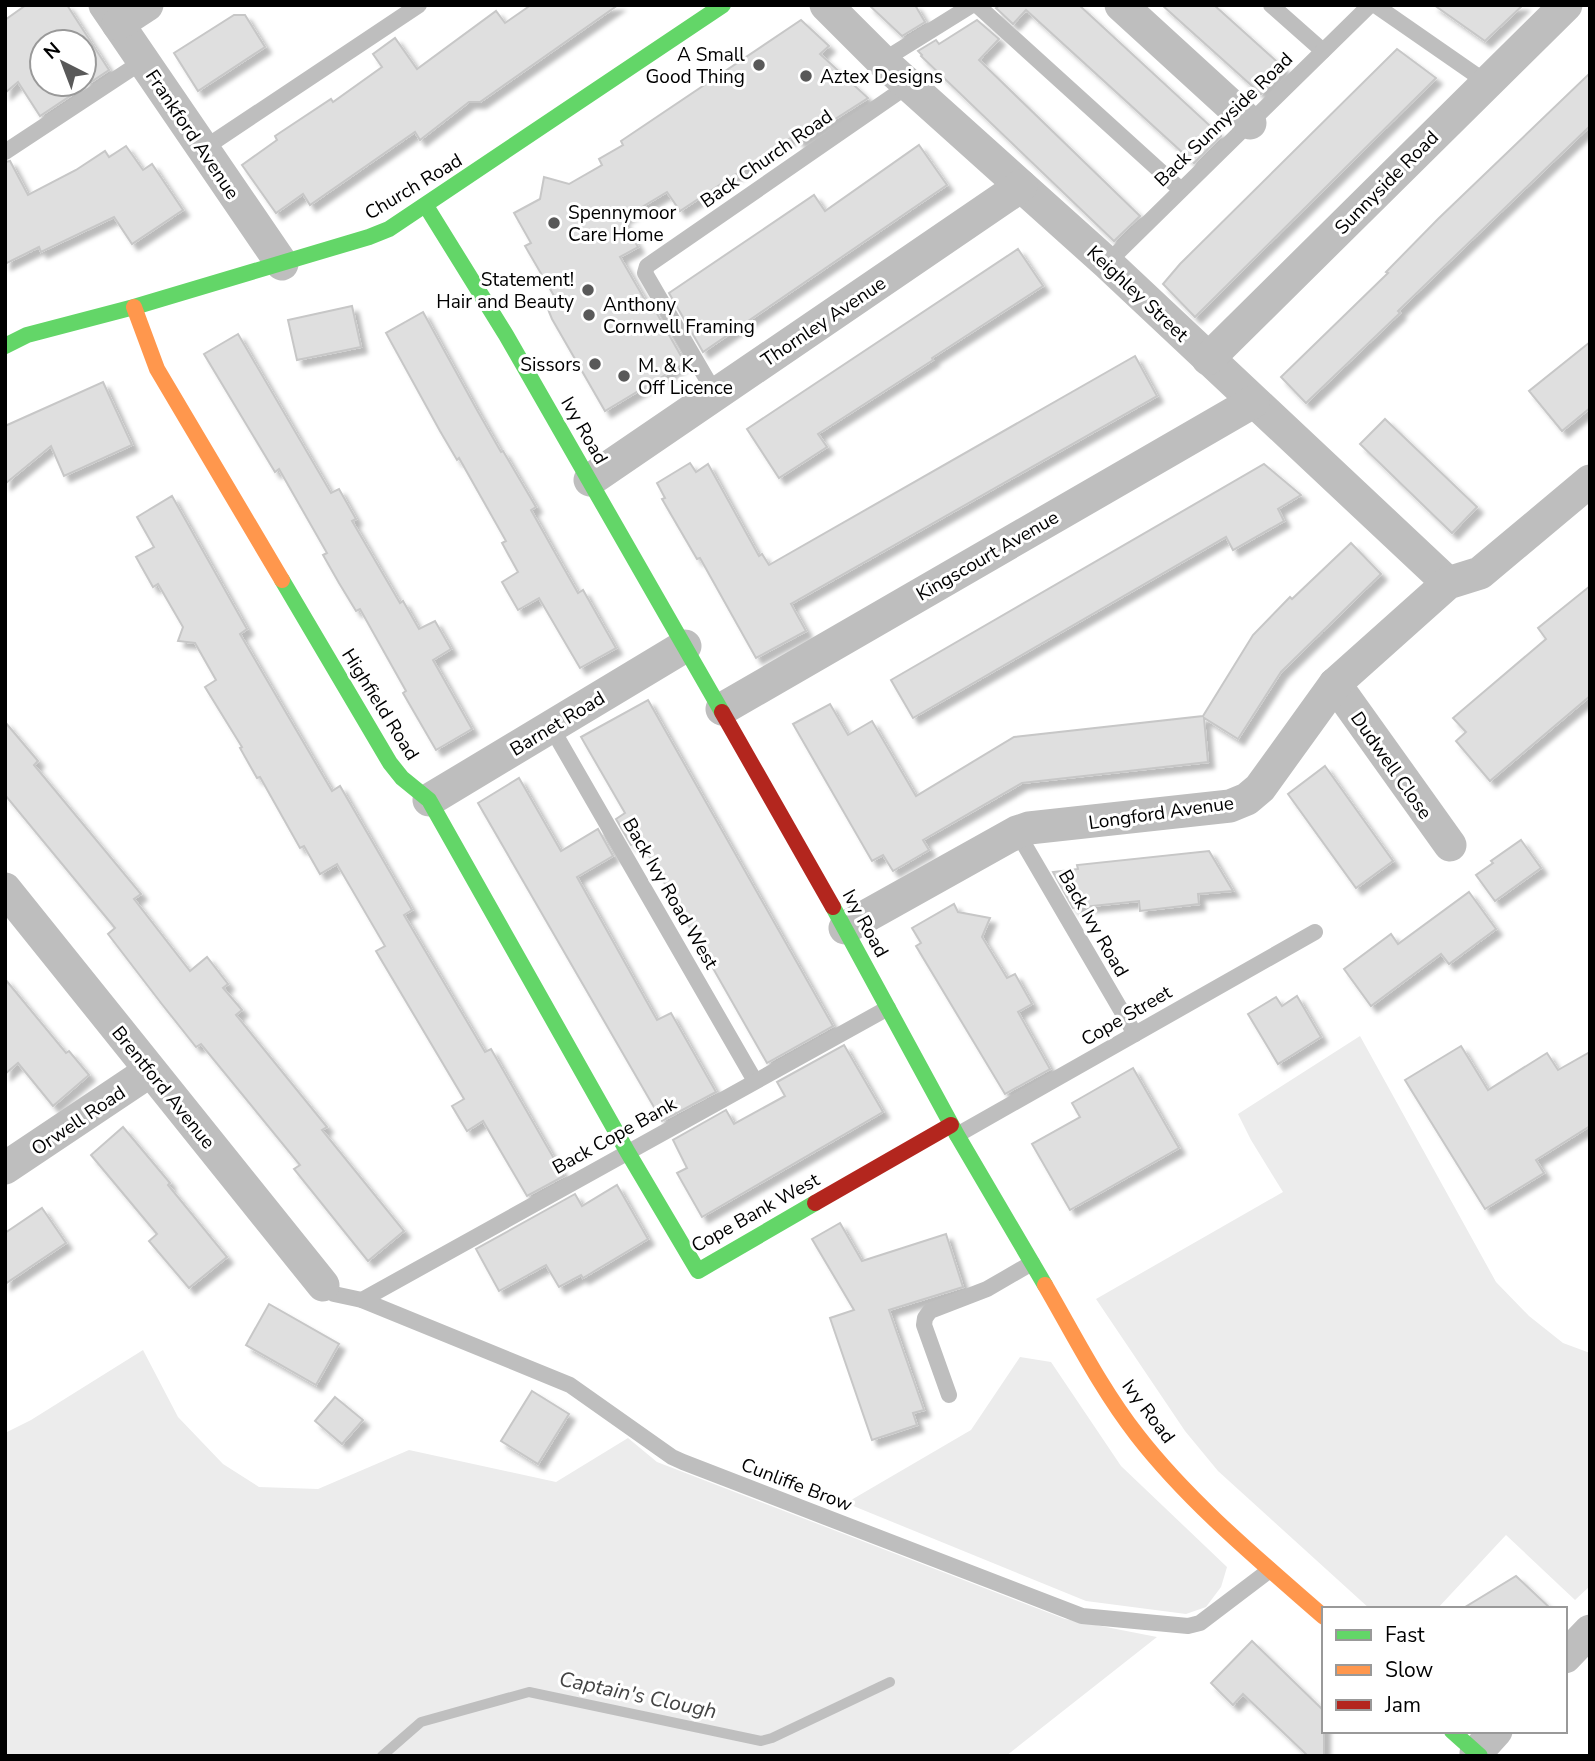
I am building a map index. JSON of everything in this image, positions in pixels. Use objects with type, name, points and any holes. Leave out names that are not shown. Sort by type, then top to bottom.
[{"type":"street","points":[[112,15],[147,5]]},
{"type":"street","name":"Church Road","points":[[5,345],[27,335],[282,264],[389,229],[723,5]]},
{"type":"street","name":"Keighley Street","points":[[825,5],[882,61],[1107,263],[1252,402],[1448,583]]},
{"type":"street","points":[[1121,5],[1250,123]]},
{"type":"street","name":"Sunnyside Road","points":[[1208,359],[1566,5]]},
{"type":"street","name":"Frankford Avenue","points":[[112,15],[282,264]]},
{"type":"street","name":"Thornley Avenue","points":[[590,480],[1021,186]]},
{"type":"street","name":"Ivy Road","points":[[426,206],[506,335],[722,709],[954,1130],[1105,1388],[1136,1434],[1173,1477],[1270,1570],[1322,1615]]},
{"type":"street","name":"Highfield Road","points":[[134,307],[157,369],[383,751],[402,778],[429,800],[627,1151]]},
{"type":"street","name":"Kingscourt Avenue","points":[[722,709],[1252,402]]},
{"type":"street","points":[[1448,583],[1480,573],[1590,481]]},
{"type":"street","name":"Longford Avenue","points":[[845,928],[1017,832],[1029,828],[1230,806],[1247,799],[1259,788],[1335,684],[1448,583]]},
{"type":"street","name":"Barnet Road","points":[[429,800],[685,646]]},
{"type":"street","name":"Dudwell Close","points":[[1335,684],[1450,845]]},
{"type":"street","name":"Brentford Avenue","points":[[5,889],[323,1285]]},
{"type":"street","name":"Orwell Road","points":[[5,1168],[150,1071]]},
{"type":"street","name":"Cope Bank West","points":[[627,1151],[698,1271],[954,1130]]},
{"type":"street","points":[[1567,1655],[1590,1631]]},
{"type":"lane","points":[[203,149],[419,5]]},
{"type":"lane","points":[[882,61],[972,5]]},
{"type":"lane","points":[[978,5],[1181,190]]},
{"type":"lane","points":[[1271,5],[1322,51]]},
{"type":"lane","name":"Back Sunnyside Road","points":[[1107,263],[1372,5],[1486,82]]},
{"type":"lane","points":[[5,152],[144,61]]},
{"type":"lane","name":"Back Church Road","points":[[716,395],[645,273],[647,266],[909,85]]},
{"type":"lane","name":"Back Ivy Road West","points":[[551,726],[755,1081]]},
{"type":"lane","name":"Back Ivy Road","points":[[1017,832],[1135,1034]]},
{"type":"lane","name":"Cope Street","points":[[954,1130],[1135,1034],[1315,932]]},
{"type":"lane","name":"Back Cope Bank","points":[[362,1300],[888,1008]]},
{"type":"lane","points":[[948,1395],[924,1325],[925,1318],[930,1311],[987,1289],[1032,1263]]},
{"type":"lane","name":"Cunliffe Brow","points":[[323,1285],[334,1294],[362,1300],[570,1385],[683,1462],[1082,1616],[1188,1626],[1200,1623],[1270,1570]]},
{"type":"shaded area","points":[[1360,1036],[1496,1282],[1529,1316],[1563,1343],[1590,1353],[1590,1586],[1575,1600],[1506,1535],[1439,1607],[1368,1607],[1218,1471],[1185,1431],[1096,1299],[1283,1192],[1238,1114]]},
{"type":"shaded area","points":[[143,1350],[178,1417],[223,1464],[259,1487],[318,1489],[409,1450],[556,1482],[628,1438],[657,1462],[1065,1619],[1157,1637],[1006,1756],[5,1756],[5,1433],[31,1420]]},
{"type":"shaded area","points":[[1020,1357],[1051,1362],[1121,1466],[1227,1567],[1221,1587],[1206,1607],[1186,1614],[1086,1601],[846,1503],[971,1430]]},
{"type":"building","points":[[26,5],[67,5],[82,28],[28,28],[28,97],[18,82],[5,93],[5,20]]},
{"type":"building","points":[[531,5],[618,5],[480,102],[469,102],[420,140],[415,132],[310,205],[303,194],[276,213],[242,165],[277,140],[275,136],[331,99],[333,102],[382,67],[373,54],[395,38],[417,69],[496,11],[505,23]]},
{"type":"building","points":[[869,5],[915,5],[925,22],[902,36]]},
{"type":"building","points":[[1000,5],[1079,5],[1221,136],[1194,163],[1026,10],[1013,24],[996,8]]},
{"type":"building","points":[[1162,5],[1214,5],[1284,68],[1261,94]]},
{"type":"building","points":[[1434,5],[1523,5],[1485,41]]},
{"type":"building","points":[[234,15],[245,15],[265,47],[198,91],[174,53]]},
{"type":"building","points":[[801,20],[829,46],[820,54],[868,98],[799,142],[795,135],[680,211],[667,192],[622,219],[638,247],[620,257],[649,307],[652,305],[685,363],[605,411],[552,319],[547,307],[557,301],[525,246],[531,243],[514,213],[540,199],[544,177],[569,184],[602,165],[599,159],[623,145],[621,141]]},
{"type":"building","points":[[977,20],[999,39],[979,60],[1140,216],[1114,241],[918,51],[936,40],[939,44]]},
{"type":"building","points":[[1397,49],[1436,78],[1195,317],[1163,284]]},
{"type":"building","points":[[98,53],[109,70],[98,77]]},
{"type":"building","points":[[1590,73],[1590,126],[1306,403],[1281,377],[1388,273],[1386,272],[1438,219]]},
{"type":"building","points":[[28,98],[67,98],[40,116]]},
{"type":"building","points":[[919,145],[947,185],[703,352],[669,293],[814,195],[825,211]]},
{"type":"building","points":[[126,146],[143,170],[152,164],[183,210],[132,244],[114,217],[41,252],[39,247],[5,264],[5,162],[10,161],[28,195],[76,170],[105,151],[109,157]]},
{"type":"building","points":[[1018,249],[1043,286],[818,434],[827,447],[779,478],[747,429]]},
{"type":"building","points":[[352,306],[361,347],[297,360],[288,320]]},
{"type":"building","points":[[423,312],[501,452],[503,451],[536,507],[531,510],[578,593],[583,590],[616,648],[580,668],[539,598],[518,610],[502,582],[518,572],[502,543],[506,541],[459,458],[457,460],[440,431],[386,333]]},
{"type":"building","points":[[238,334],[331,493],[339,489],[356,519],[352,521],[400,603],[403,601],[419,629],[435,621],[451,649],[433,660],[472,729],[436,750],[360,609],[356,611],[323,555],[327,553],[279,469],[275,472],[204,354]]},
{"type":"building","points":[[1590,342],[1590,408],[1562,431],[1529,391]]},
{"type":"building","points":[[1135,356],[1157,396],[791,604],[806,631],[756,658],[700,558],[697,559],[662,499],[665,498],[657,483],[690,463],[696,472],[708,464],[759,556],[762,554],[769,565]]},
{"type":"building","points":[[103,382],[132,445],[64,476],[51,446],[5,484],[5,426]]},
{"type":"building","points":[[1385,419],[1477,507],[1452,533],[1360,444]]},
{"type":"building","points":[[1264,464],[1301,495],[1278,509],[1284,521],[1233,550],[1226,537],[913,718],[891,680]]},
{"type":"building","points":[[172,496],[247,629],[240,634],[332,791],[340,786],[412,910],[404,915],[485,1052],[491,1049],[564,1176],[527,1196],[483,1121],[467,1131],[452,1106],[464,1099],[376,951],[385,946],[337,864],[320,874],[304,846],[300,848],[205,687],[216,680],[195,643],[178,641],[183,627],[158,584],[153,587],[136,557],[154,547],[137,517]]},
{"type":"building","points":[[1351,543],[1381,574],[1281,672],[1238,739],[1204,718],[1208,762],[1022,783],[923,840],[929,850],[893,871],[883,855],[872,861],[793,724],[830,704],[848,735],[872,721],[916,796],[1014,737],[1203,716],[1253,635],[1290,597],[1292,599]]},
{"type":"building","points":[[1590,586],[1590,696],[1490,781],[1456,741],[1466,732],[1453,718],[1546,639],[1538,628]]},
{"type":"building","points":[[648,700],[833,1026],[767,1063],[640,840],[631,845],[616,819],[625,813],[581,737]]},
{"type":"building","points":[[5,722],[38,761],[34,765],[141,894],[134,899],[190,971],[207,957],[228,984],[223,988],[242,1010],[236,1015],[327,1127],[322,1130],[404,1231],[368,1261],[294,1169],[300,1165],[201,1044],[196,1047],[108,934],[115,928],[5,795]]},
{"type":"building","points":[[1325,766],[1393,861],[1356,888],[1288,794]]},
{"type":"building","points":[[519,778],[561,851],[598,829],[613,856],[577,877],[657,1020],[671,1013],[716,1092],[662,1121],[478,803]]},
{"type":"building","points":[[1521,840],[1541,868],[1495,901],[1476,875]]},
{"type":"building","points":[[1209,851],[1233,891],[1198,894],[1199,904],[1140,911],[1139,901],[1073,908],[1053,872],[1078,869],[1077,865]]},
{"type":"building","points":[[1469,892],[1496,929],[1449,964],[1441,954],[1371,1006],[1344,969],[1391,934],[1398,944]]},
{"type":"building","points":[[954,904],[958,912],[990,918],[982,937],[1007,978],[1015,974],[1032,1004],[1018,1012],[1050,1069],[1005,1094],[916,946],[921,943],[912,928]]},
{"type":"building","points":[[5,979],[66,1053],[69,1051],[89,1075],[53,1106],[18,1063],[5,1074]]},
{"type":"building","points":[[1297,996],[1321,1037],[1278,1064],[1248,1014],[1276,997],[1282,1006]]},
{"type":"building","points":[[844,1045],[883,1112],[702,1217],[677,1173],[687,1168],[673,1140],[726,1110],[734,1124],[785,1096],[777,1082]]},
{"type":"building","points":[[1461,1046],[1488,1090],[1547,1053],[1558,1070],[1590,1052],[1590,1126],[1536,1160],[1544,1173],[1485,1209],[1405,1080]]},
{"type":"building","points":[[1133,1068],[1179,1148],[1070,1210],[1032,1144],[1080,1117],[1072,1103]]},
{"type":"building","points":[[123,1127],[227,1257],[189,1288],[149,1241],[157,1234],[91,1155]]},
{"type":"building","points":[[617,1185],[648,1239],[583,1278],[581,1275],[559,1287],[546,1265],[499,1291],[476,1249],[575,1194],[582,1206]]},
{"type":"building","points":[[42,1208],[66,1243],[5,1284],[5,1233]]},
{"type":"building","points":[[840,1223],[862,1261],[946,1234],[963,1287],[889,1310],[924,1410],[913,1413],[917,1425],[872,1440],[830,1318],[854,1310],[812,1239]]},
{"type":"building","points":[[269,1304],[339,1344],[316,1385],[246,1345]]},
{"type":"building","points":[[532,1391],[569,1414],[538,1464],[501,1441]]},
{"type":"building","points":[[335,1397],[363,1420],[342,1444],[315,1421]]},
{"type":"building","points":[[1516,1576],[1549,1607],[1465,1607]]},
{"type":"building","points":[[1252,1641],[1322,1709],[1324,1756],[1308,1756],[1243,1694],[1233,1705],[1211,1683]]},
{"type":"waterway","name":"Captain's Clough","points":[[382,1756],[421,1722],[529,1692],[761,1741],[890,1682]]},
{"type":"traffic: fast","points":[[5,346],[27,335],[134,307],[389,229],[723,5]]},
{"type":"traffic: fast","points":[[426,206],[506,335],[722,712]]},
{"type":"traffic: fast","points":[[282,580],[390,763],[402,778],[429,800],[627,1151],[698,1271],[815,1203]]},
{"type":"traffic: fast","points":[[833,907],[957,1135],[1045,1285]]},
{"type":"traffic: fast","points":[[1454,1733],[1480,1756]]},
{"type":"traffic: slow","points":[[134,307],[157,369],[282,580]]},
{"type":"traffic: slow","points":[[1045,1285],[1088,1362],[1157,1460],[1226,1530],[1322,1615]]},
{"type":"traffic: jam","points":[[722,712],[833,907]]},
{"type":"traffic: jam","points":[[815,1203],[951,1125]]},
{"type":"place","name":"A Small Good Thing","points":[[759,65]]},
{"type":"place","name":"Aztex Designs","points":[[806,76]]},
{"type":"place","name":"Spennymoor Care Home","points":[[554,223]]},
{"type":"place","name":"Statement! Hair and Beauty","points":[[588,290]]},
{"type":"place","name":"Anthony Cornwell Framing","points":[[589,315]]},
{"type":"place","name":"Sissors","points":[[595,364]]},
{"type":"place","name":"M. & K. Off Licence","points":[[624,376]]}]
